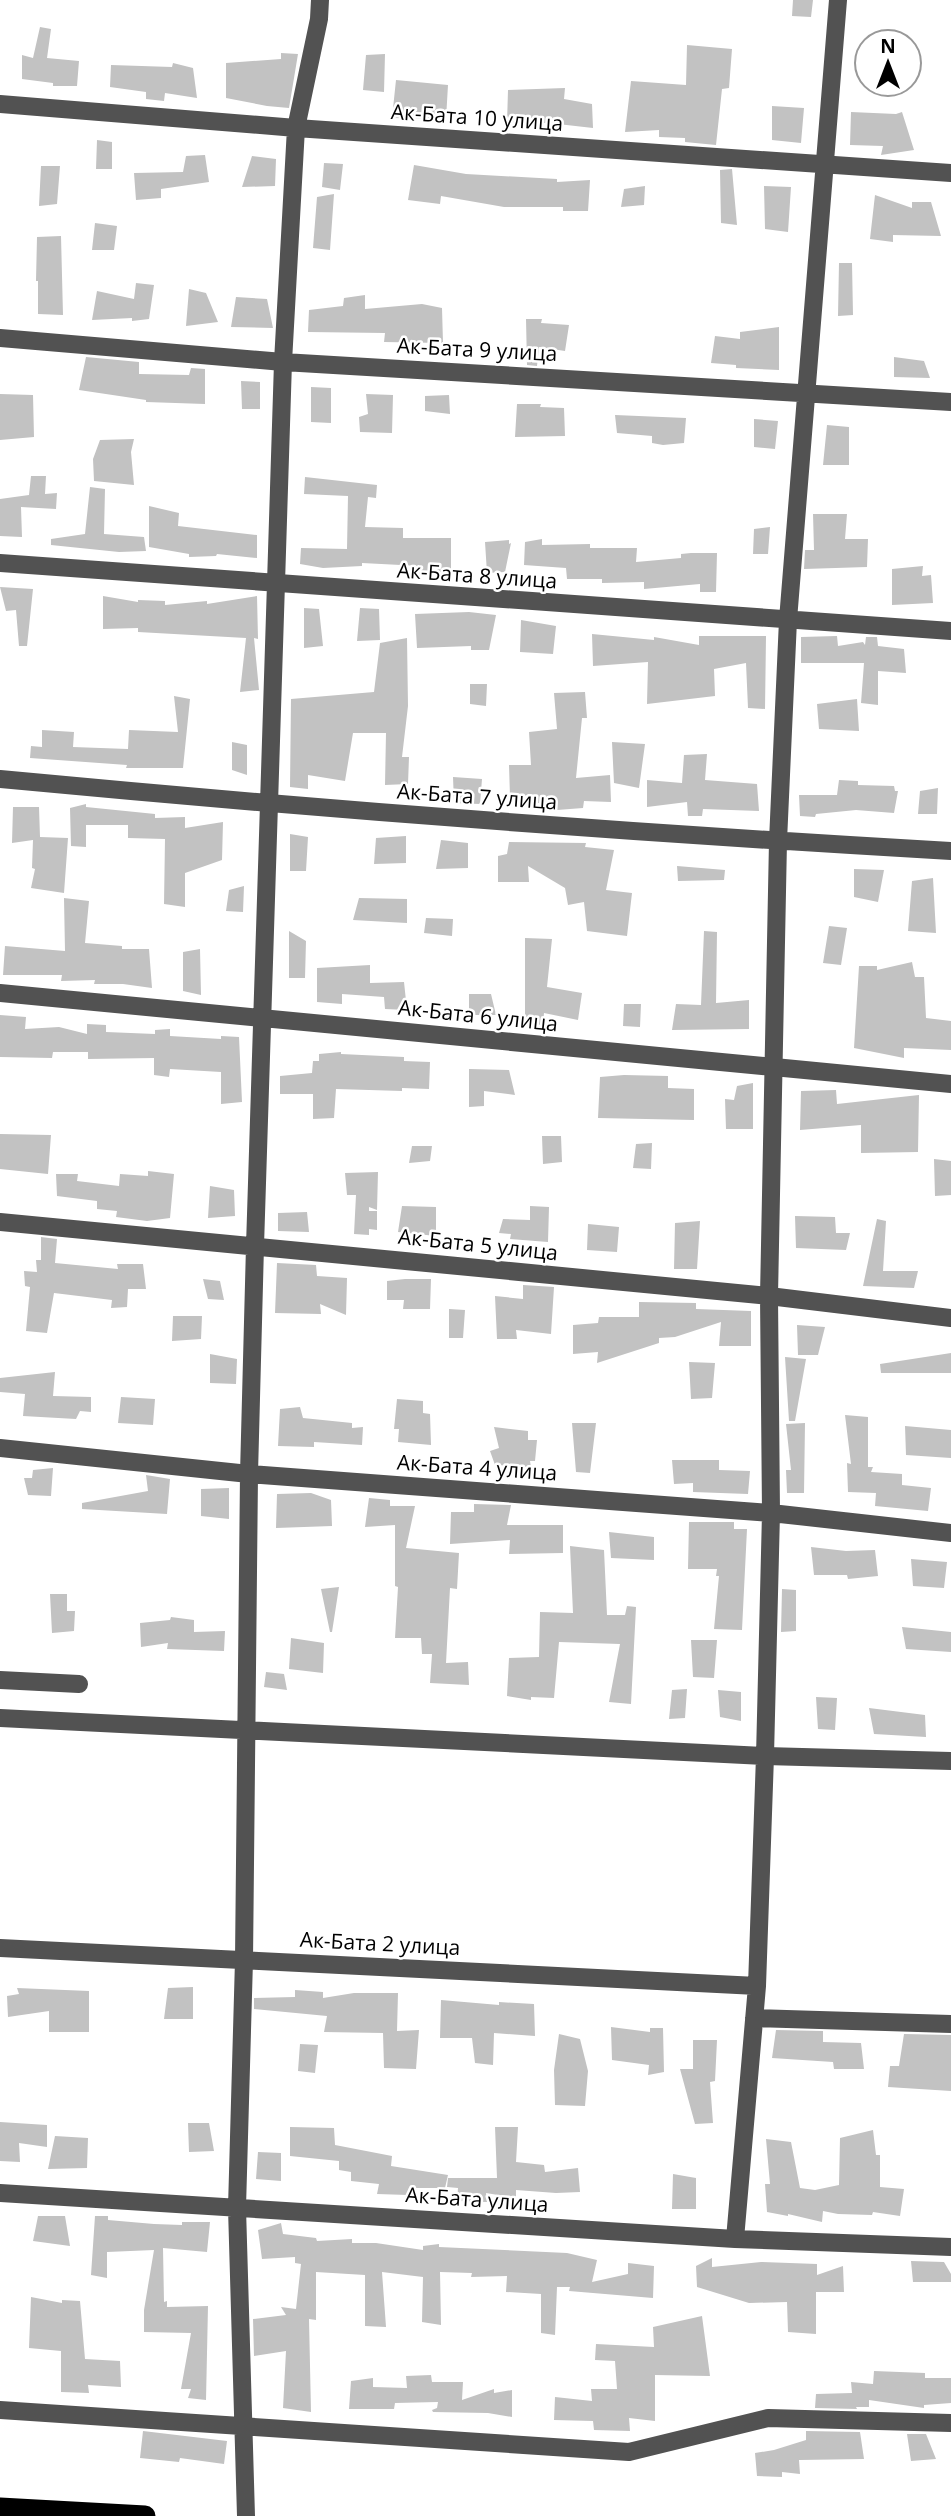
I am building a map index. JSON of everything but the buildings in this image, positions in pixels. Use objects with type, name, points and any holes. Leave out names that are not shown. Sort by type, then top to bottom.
[{"type":"highway","points":[[0,2508],[145,2516]]},
{"type":"street","points":[[246,2516],[237,2208],[244,1960],[249,1474],[255,1246],[283,362],[296,128],[320,0]]},
{"type":"street","points":[[735,2239],[757,1986],[765,1756],[771,1513],[769,1296],[778,841],[788,620],[838,0]]},
{"type":"street","name":"Ак-Бата 10 улица","points":[[0,104],[296,128],[951,173]]},
{"type":"street","name":"Ак-Бата 9 улица","points":[[0,338],[283,362],[951,402]]},
{"type":"street","name":"Ак-Бата 8 улица","points":[[0,564],[951,631]]},
{"type":"street","name":"Ак-Бата 7 улица","points":[[0,779],[269,804],[951,851]]},
{"type":"street","name":"Ак-Бата 6 улица","points":[[0,993],[951,1084]]},
{"type":"street","name":"Ак-Бата 5 улица","points":[[0,1222],[769,1296],[951,1318]]},
{"type":"street","name":"Ак-Бата 4 улица","points":[[0,1448],[249,1474],[771,1513],[951,1533]]},
{"type":"street","points":[[0,1680],[79,1684]]},
{"type":"street","points":[[0,1718],[765,1756],[951,1761]]},
{"type":"street","name":"Ак-Бата 2 улица","points":[[0,1948],[757,1986]]},
{"type":"street","points":[[754,2018],[951,2024]]},
{"type":"street","name":"Ак-Бата улица","points":[[0,2193],[735,2239],[951,2247]]},
{"type":"street","points":[[0,2410],[243,2424],[629,2452],[768,2418],[951,2423]]}]
